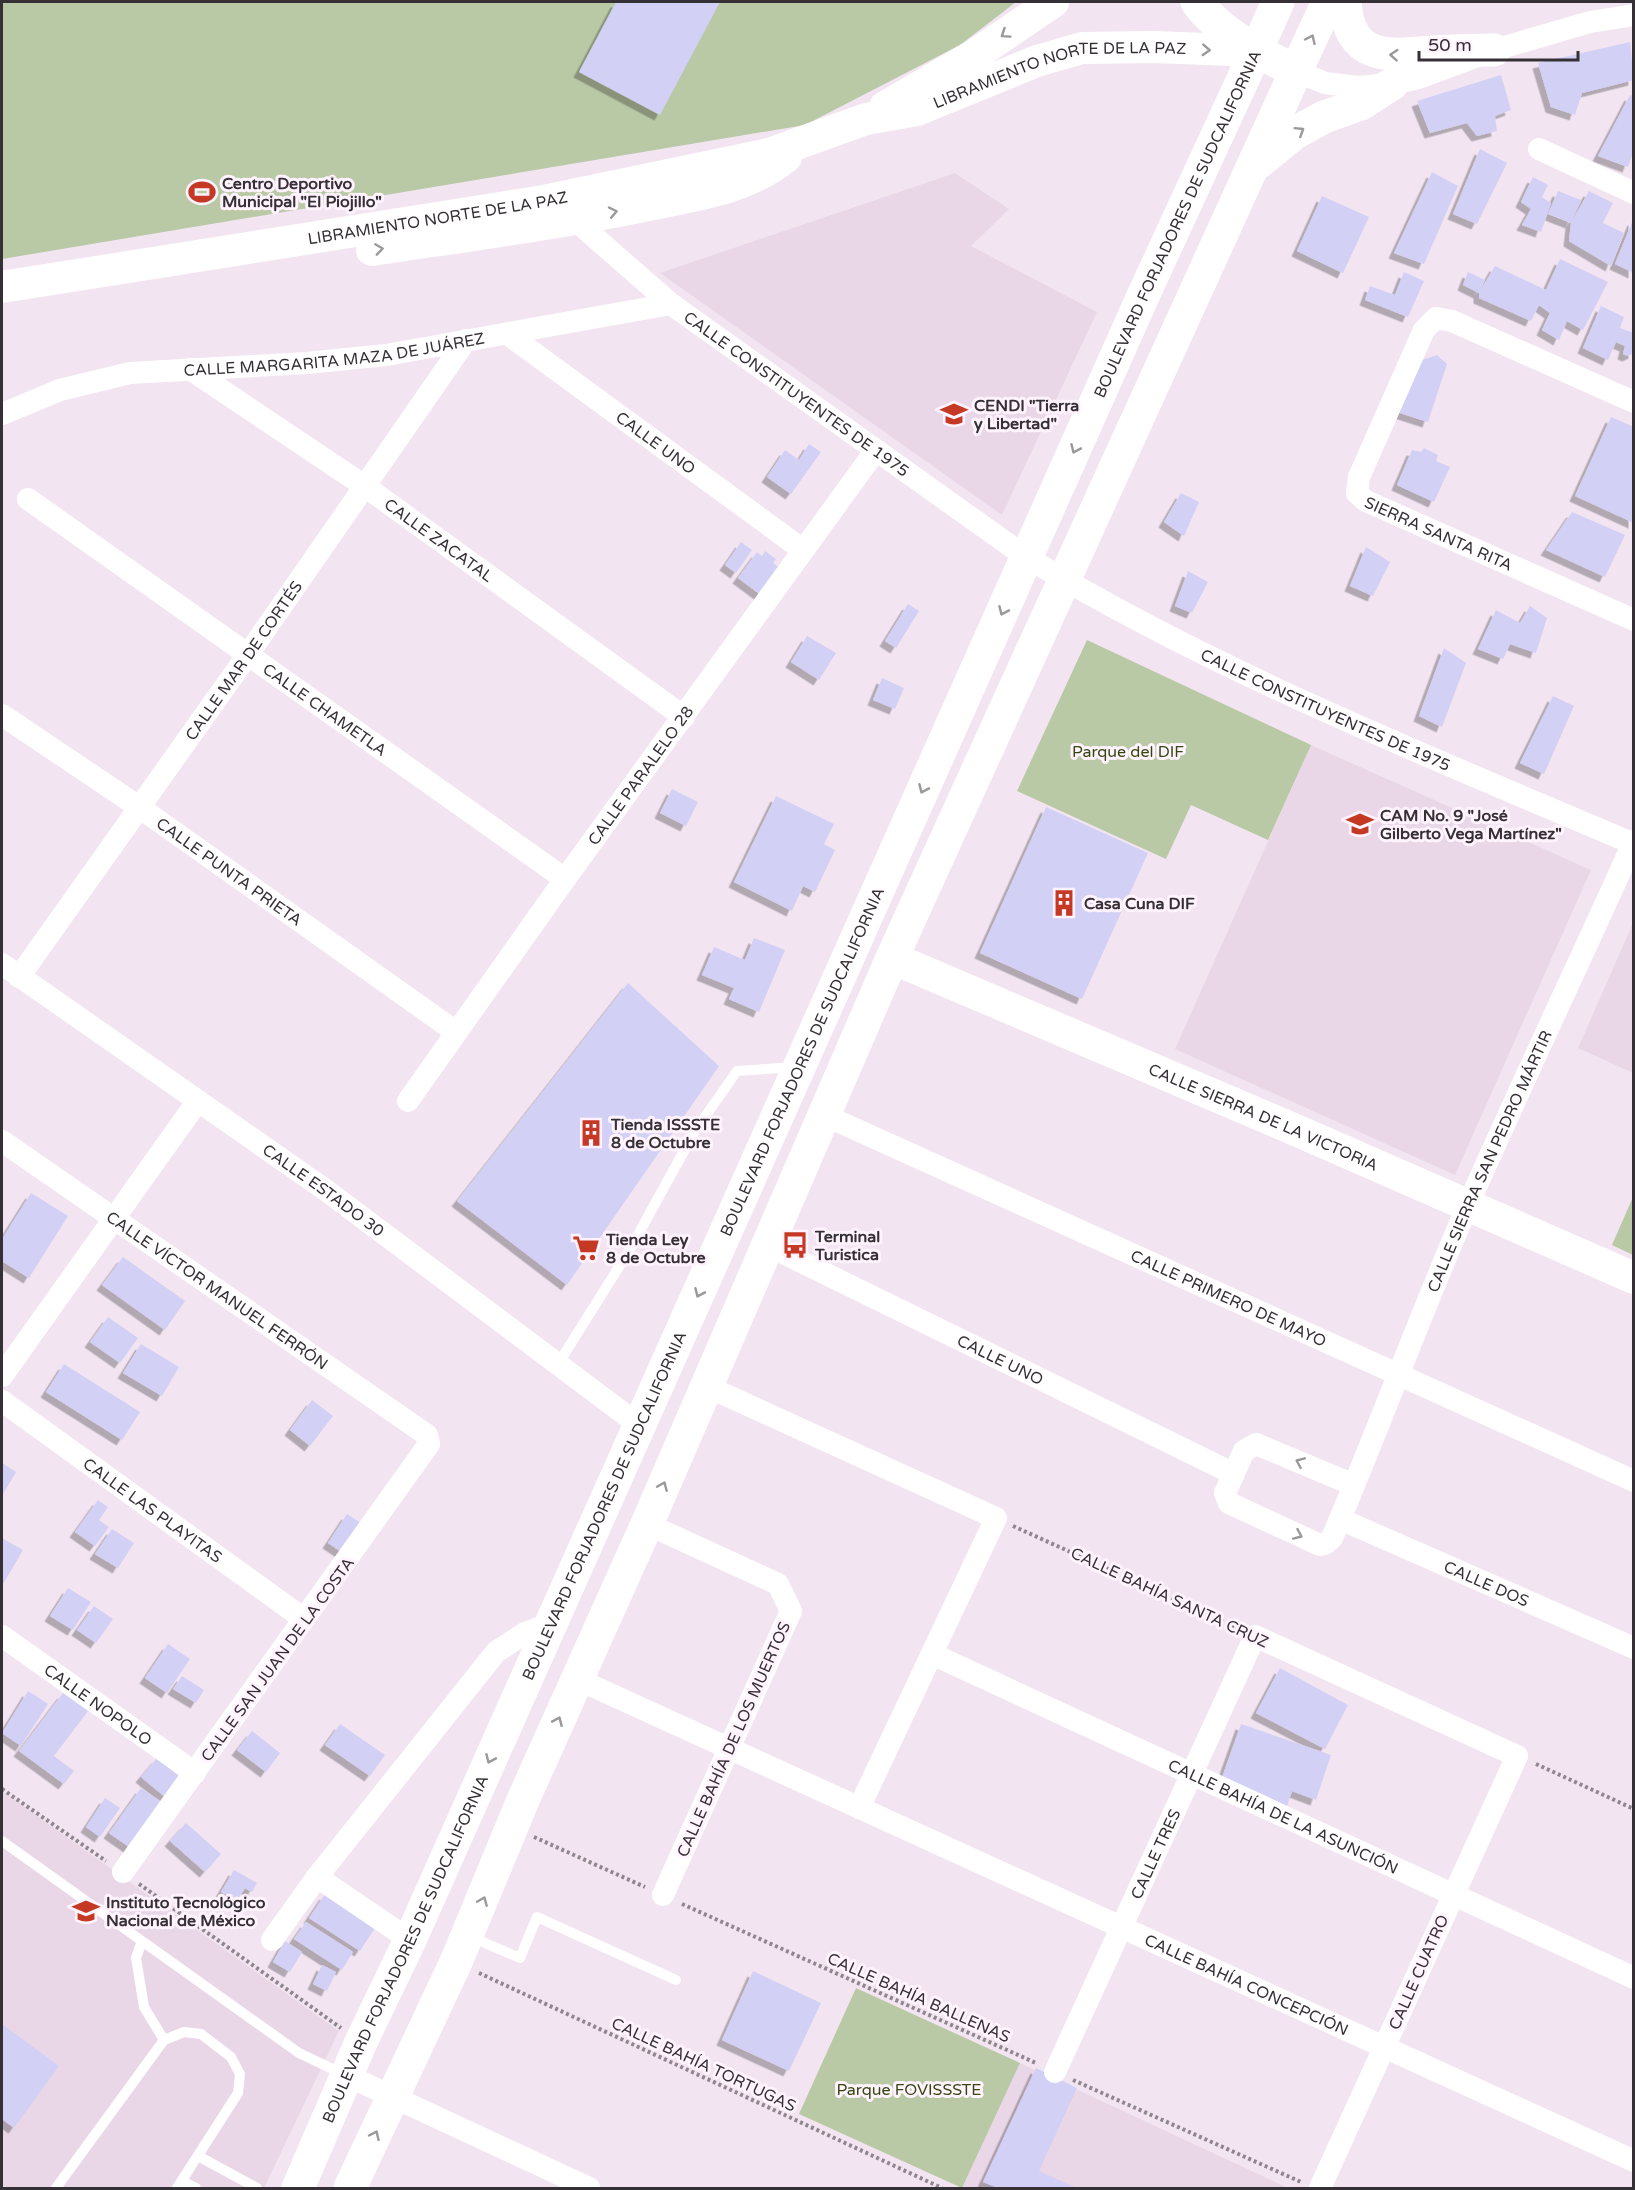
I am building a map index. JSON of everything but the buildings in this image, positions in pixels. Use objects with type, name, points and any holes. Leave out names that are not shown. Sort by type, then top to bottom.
[{"type":"main road","name":"LIBRAMIENTO NORTE DE LA PAZ","points":[[2,287],[544,201],[769,154],[866,118],[976,54],[1053,2]]},
{"type":"main road","points":[[1197,2],[1227,30],[1256,51],[1296,71]]},
{"type":"main road","name":"BOULEVARD FORJADORES DE SUDCALIFORNIA","points":[[298,2188],[361,2042],[410,1941],[801,1067],[1026,557],[1278,2]]},
{"type":"main road","points":[[350,2188],[462,1949],[514,1828],[523,1800],[647,1524],[892,958],[1328,2]]},
{"type":"main road","points":[[1345,2],[1346,20],[1356,38],[1371,51],[1394,56],[1494,50]]},
{"type":"main road","name":"LIBRAMIENTO NORTE DE LA PAZ","points":[[866,118],[917,110],[1037,61],[1082,48],[1155,47],[1256,51]]},
{"type":"main road","points":[[1254,166],[1295,133],[1324,117],[1361,104],[1392,84]]},
{"type":"main road","points":[[114,269],[142,278],[163,280],[575,220],[747,182],[774,166],[805,142]]},
{"type":"main road","name":"CALLE SIERRA DE LA VICTORIA","points":[[892,958],[1634,1278]]},
{"type":"street","points":[[1296,71],[1325,83],[1358,87],[1392,84],[1419,78],[1494,50],[1590,22],[1634,15]]},
{"type":"street","points":[[1539,149],[1634,193]]},
{"type":"street","name":"CALLE CONSTITUYENTES DE 1975","points":[[575,220],[671,304],[1026,557],[1064,580],[1161,633],[1323,710],[1480,780],[1633,843]]},
{"type":"street","name":"CALLE MARGARITA MAZA DE JUÁREZ","points":[[2,414],[60,390],[120,376],[386,355],[466,340],[509,335],[671,304]]},
{"type":"street","name":"SIERRA SANTA RITA","points":[[1634,402],[1452,321],[1436,318],[1424,330],[1359,477],[1357,493],[1366,501],[1634,620]]},
{"type":"street","name":"CALLE UNO","points":[[509,335],[803,550]]},
{"type":"street","name":"CALLE MAR DE CORTÉS","points":[[10,971],[140,807],[466,340]]},
{"type":"street","name":"CALLE ZACATAL","points":[[190,369],[366,486],[684,717]]},
{"type":"street","name":"CALLE PARALELO 28","points":[[408,1101],[565,879],[876,450]]},
{"type":"street","name":"CALLE CHAMETLA","points":[[28,499],[249,653],[565,879]]},
{"type":"street","name":"CALLE PUNTA PRIETA","points":[[2,715],[140,807],[456,1032]]},
{"type":"street","name":"CALLE SIERRA SAN PEDRO MÁRTIR","points":[[1354,1485],[1256,1444],[1244,1451],[1225,1493],[1229,1503],[1320,1545],[1332,1538],[1354,1485],[1397,1374],[1469,1205],[1633,843]]},
{"type":"street","name":"CALLE ESTADO 30","points":[[10,971],[327,1191],[639,1425]]},
{"type":"street","points":[[2,1376],[197,1102]]},
{"type":"street","name":"CALLE PRIMERO DE MAYO","points":[[824,1115],[1634,1481]]},
{"type":"street","name":"CALLE VÍCTOR MANUEL FERRÓN","points":[[2,1141],[114,1216],[427,1436],[429,1444]]},
{"type":"street","name":"CALLE UNO","points":[[767,1245],[1234,1474]]},
{"type":"street","points":[[706,1386],[996,1518],[860,1808]]},
{"type":"street","name":"CALLE LAS PLAYITAS","points":[[2,1401],[304,1618]]},
{"type":"street","name":"CALLE SAN JUAN DE LA COSTA","points":[[123,1872],[429,1444]]},
{"type":"street","name":"CALLE DOS","points":[[1340,1519],[1634,1648]]},
{"type":"street","name":"CALLE BAHÍA DE LOS MUERTOS","points":[[647,1524],[778,1584],[791,1611],[663,1895]]},
{"type":"street","points":[[272,1940],[317,1877],[496,1652],[525,1633],[552,1623]]},
{"type":"street","name":"CALLE NOPOLO","points":[[2,1636],[195,1773]]},
{"type":"street","name":"CALLE BAHÍA SANTA CRUZ","points":[[1255,1636],[1517,1756]]},
{"type":"street","name":"CALLE TRES","points":[[1055,2072],[1255,1636]]},
{"type":"street","name":"CALLE BAHÍA DE LA ASUNCIÓN","points":[[932,1654],[1191,1776],[1634,1978]]},
{"type":"street","name":"CALLE BAHÍA CONCEPCIÓN","points":[[577,1679],[1634,2162]]},
{"type":"street","name":"CALLE CUATRO","points":[[1312,2186],[1384,2048],[1517,1756]]},
{"type":"street","points":[[317,1877],[410,1941]]},
{"type":"street","points":[[348,2076],[589,2188]]},
{"type":"lane","points":[[558,1364],[628,1251],[695,1131],[737,1071],[801,1067]]},
{"type":"lane","points":[[2,1841],[299,2053],[348,2076]]},
{"type":"lane","points":[[462,1949],[520,1958],[537,1917],[676,1980]]},
{"type":"lane","points":[[142,1941],[136,1958],[144,2007],[164,2040]]},
{"type":"lane","points":[[58,2188],[164,2040],[184,2032],[201,2034],[231,2057],[240,2074],[238,2093],[180,2185],[196,2188]]},
{"type":"lane","points":[[198,2156],[257,2188]]},
{"type":"path","name":"CALLE BAHÍA SANTA CRUZ","points":[[996,1518],[1255,1636]]},
{"type":"path","points":[[1517,1756],[1634,1809]]},
{"type":"path","points":[[2,1789],[123,1872],[361,2042]]},
{"type":"path","name":"CALLE BAHÍA BALLENAS","points":[[514,1828],[1312,2186]]},
{"type":"path","name":"CALLE BAHÍA TORTUGAS","points":[[462,1949],[942,2188]]},
{"type":"shaded area","name":"CENDI \"Tierra y Libertad\"","points":[[955,173],[1009,209],[971,246],[1097,312],[1002,515],[660,273]]},
{"type":"shaded area","points":[[1311,745],[1591,870],[1455,1175],[1175,1049]]},
{"type":"shaded area","points":[[1633,923],[1634,1073],[1578,1048]]},
{"type":"shaded area","name":"Instituto Tecnológico Nacional de México","points":[[2,1791],[339,2031],[264,2188],[2,2188]]},
{"type":"shaded area","points":[[1020,2063],[1288,2188],[962,2188]]},
{"type":"green space","name":"Centro Deportivo Municipal \"El Piojillo\"","points":[[2,2],[1016,2],[960,45],[805,125],[2,259]]},
{"type":"green space","name":"Parque del DIF","points":[[1087,640],[1311,745],[1268,840],[1191,805],[1166,859],[1017,791]]},
{"type":"green space","points":[[1633,1197],[1633,1255],[1612,1245]]},
{"type":"green space","name":"Parque FOVISSSTE","points":[[856,1988],[1020,2063],[962,2188],[799,2114]]},
{"type":"place","name":"Centro Deportivo Municipal \"El Piojillo\"","points":[[202,192]]},
{"type":"place","name":"CENDI \"Tierra y Libertad\"","points":[[954,414]]},
{"type":"place","name":"CAM No. 9 \"José Gilberto Vega Martínez\"","points":[[1360,824]]},
{"type":"place","name":"Casa Cuna DIF","points":[[1064,903]]},
{"type":"place","name":"Tienda ISSSTE 8 de Octubre","points":[[591,1133]]},
{"type":"place","name":"Terminal Turistica","points":[[795,1245]]},
{"type":"place","name":"Tienda Ley 8 de Octubre","points":[[586,1248]]},
{"type":"place","name":"Instituto Tecnológico Nacional de México","points":[[86,1911]]}]
